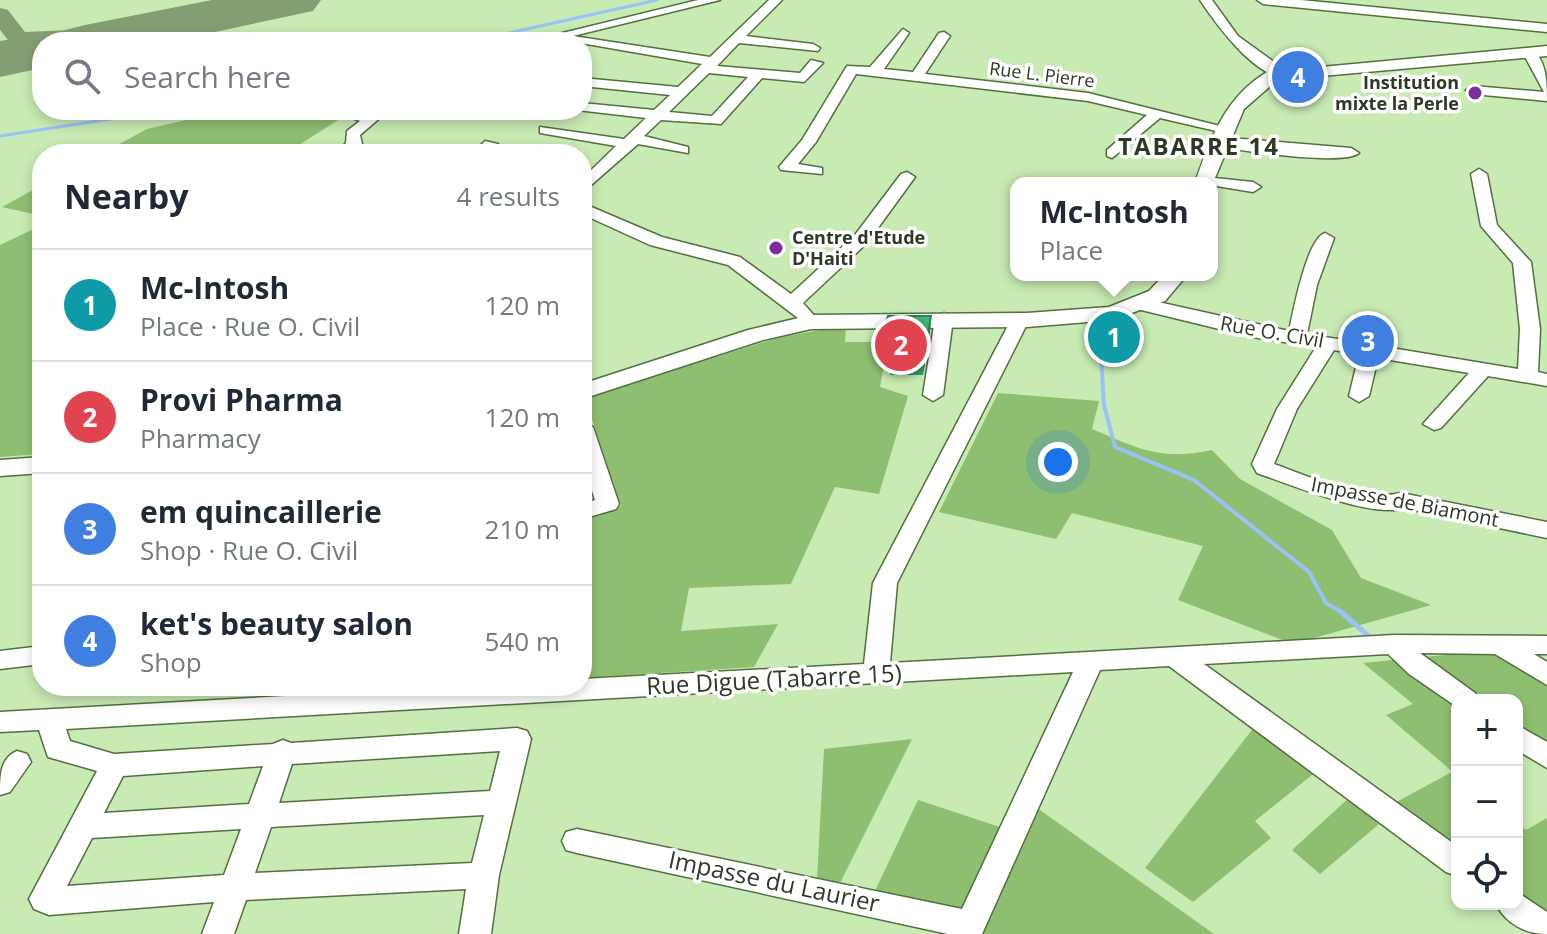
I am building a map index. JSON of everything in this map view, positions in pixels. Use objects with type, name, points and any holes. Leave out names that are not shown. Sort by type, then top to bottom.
[{"type":"main road","points":[[1207,177],[1237,105],[1258,82],[1280,73],[1538,52]]},
{"type":"main road","points":[[592,389],[756,335],[811,322],[1020,320],[1094,316],[1140,304],[1157,296],[1171,281]]},
{"type":"main road","points":[[0,468],[32,466]]},
{"type":"street","points":[[575,32],[714,0]]},
{"type":"street","points":[[592,179],[776,0]]},
{"type":"street","points":[[1206,0],[1233,39],[1280,73]]},
{"type":"street","points":[[1263,0],[1547,28]]},
{"type":"street","points":[[873,72],[903,33]]},
{"type":"street","points":[[916,77],[944,36]]},
{"type":"street","points":[[592,44],[758,74],[804,78],[815,55],[739,39]]},
{"type":"street","points":[[1538,52],[1547,89]]},
{"type":"street","name":"Rue L. Pierre","points":[[816,171],[787,167],[808,142],[852,69],[1088,97],[1222,135],[1300,151],[1351,153]]},
{"type":"street","points":[[592,108],[716,121],[758,74]]},
{"type":"street","points":[[592,77],[683,92]]},
{"type":"street","points":[[1473,90],[1547,97]]},
{"type":"street","points":[[1112,153],[1122,141],[1139,134],[1155,115]]},
{"type":"street","points":[[354,144],[352,134],[369,120]]},
{"type":"street","points":[[545,130],[683,150]]},
{"type":"street","points":[[1479,174],[1489,226],[1522,262],[1538,378]]},
{"type":"street","points":[[792,303],[861,239],[907,177]]},
{"type":"street","points":[[1218,183],[1253,187]]},
{"type":"street","points":[[592,212],[656,241],[734,261],[792,303],[811,322]]},
{"type":"street","points":[[1297,338],[1308,285],[1325,238]]},
{"type":"street","name":"Rue O. Civil","points":[[1140,304],[1297,338],[1538,378]]},
{"type":"street","points":[[933,395],[944,319]]},
{"type":"street","points":[[876,675],[885,583],[1020,320]]},
{"type":"street","name":"Impasse de Biamont","points":[[1329,342],[1287,409],[1263,464],[1265,468],[1329,491],[1393,504],[1401,500],[1547,530]]},
{"type":"street","points":[[1359,396],[1370,349]]},
{"type":"street","points":[[1434,424],[1483,369]]},
{"type":"street","points":[[592,457],[608,504],[592,509]]},
{"type":"street","points":[[1496,642],[1547,675]]},
{"type":"street","name":"Rue Digue (Tabarre 15)","points":[[592,685],[876,675],[1402,644],[1496,642],[1547,645]]},
{"type":"street","points":[[1402,644],[1418,667],[1457,694]]},
{"type":"street","points":[[0,660],[32,656]]},
{"type":"street","points":[[1174,656],[1451,859]]},
{"type":"street","points":[[968,930],[1091,660]]},
{"type":"street","name":"Rue Digue (Tabarre 15)","points":[[0,722],[348,696]]},
{"type":"street","points":[[50,719],[58,749],[114,765],[283,751],[517,739],[484,875],[475,934]]},
{"type":"street","points":[[1523,740],[1547,757]]},
{"type":"street","points":[[218,934],[283,751]]},
{"type":"street","points":[[114,765],[45,899],[49,901],[235,887],[484,875]]},
{"type":"street","points":[[83,826],[501,802]]},
{"type":"street","name":"Impasse du Laurier","points":[[577,841],[719,869],[968,930]]},
{"type":"street","points":[[1520,910],[1547,930]]},
{"type":"green space","points":[[186,120],[338,120],[301,144],[119,144],[147,129]]},
{"type":"green space","points":[[32,190],[32,214],[2,207]]},
{"type":"green space","points":[[32,230],[32,455],[0,457],[0,245]]},
{"type":"green space","points":[[846,325],[845,342],[888,342],[880,387],[908,396],[879,494],[835,487],[791,584],[689,588],[681,631],[778,624],[754,667],[592,677],[592,517],[621,506],[592,419],[592,396],[777,338]]},
{"type":"green space","points":[[998,393],[1099,401],[1092,429],[1150,451],[1178,454],[1212,450],[1240,479],[1332,530],[1361,578],[1431,605],[1293,644],[1178,600],[1203,546],[1072,513],[1056,539],[939,512]]},
{"type":"green space","points":[[1494,650],[1547,682],[1547,752],[1523,734],[1523,694],[1451,694],[1451,770],[1386,715],[1413,704],[1363,663]]},
{"type":"green space","points":[[1255,726],[1317,771],[1255,821],[1271,838],[1193,902],[1145,868]]},
{"type":"green space","points":[[912,739],[839,885],[817,879],[824,749]]},
{"type":"green space","points":[[1451,773],[1451,852],[1389,806]]},
{"type":"green space","points":[[1351,796],[1385,819],[1320,874],[1292,850]]},
{"type":"green space","points":[[918,800],[1003,828],[959,912],[874,893]]},
{"type":"green space","points":[[1033,805],[1214,934],[973,934]]},
{"type":"green space","points":[[1547,818],[1547,924],[1523,906],[1523,828],[1526,830]]},
{"type":"building","points":[[888,316],[931,316],[924,360],[891,360],[900,328],[884,327]]},
{"type":"waterway","points":[[513,32],[657,0]]},
{"type":"waterway","points":[[0,136],[104,120]]},
{"type":"waterway","points":[[1087,318],[1101,335],[1101,357]]},
{"type":"waterway","points":[[1101,357],[1104,405],[1115,447],[1194,480],[1309,572],[1326,603],[1341,612]]},
{"type":"waterway","points":[[1341,612],[1372,639]]},
{"type":"taxiway","points":[[0,15],[21,42]]},
{"type":"taxiway","points":[[21,42],[32,39]]},
{"type":"taxiway","points":[[21,42],[30,53]]},
{"type":"taxiway","points":[[21,42],[8,50],[10,57],[32,60]]},
{"type":"runway","points":[[135,32],[294,0]]},
{"type":"runway","points":[[0,59],[32,53]]},
{"type":"place","name":"ket's beauty salon","points":[[1298,77]]},
{"type":"place","name":"Institution mixte la Perle","points":[[1475,93]]},
{"type":"place","name":"Centre d'Etude D'Haiti","points":[[776,248]]},
{"type":"place","name":"Mc-Intosh","points":[[1114,337]]},
{"type":"place","name":"em quincaillerie","points":[[1368,341]]},
{"type":"place","name":"Provi Pharma","points":[[901,345]]},
{"type":"district","name":"TABARRE 14","points":[[1199,147]]}]
